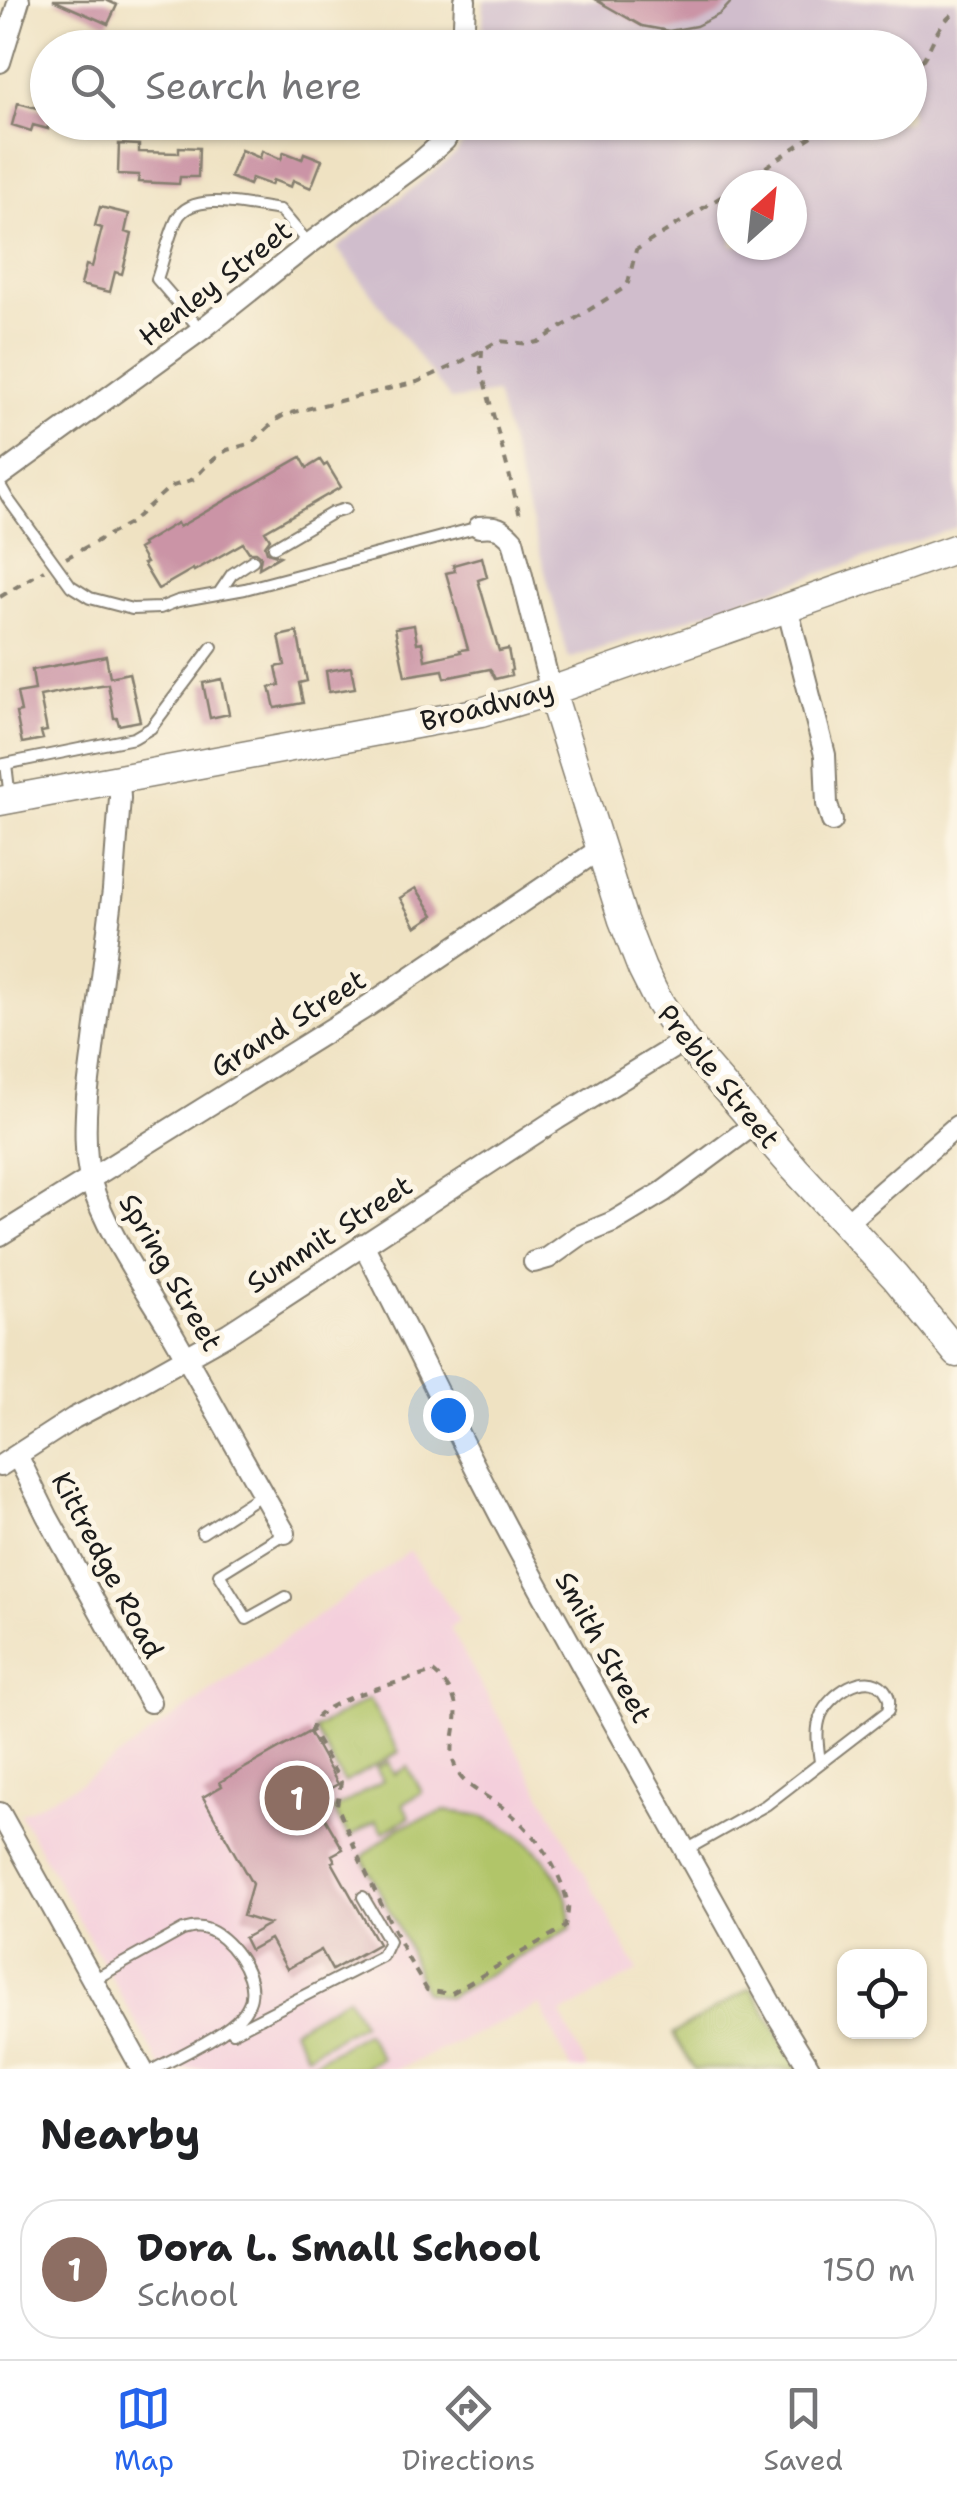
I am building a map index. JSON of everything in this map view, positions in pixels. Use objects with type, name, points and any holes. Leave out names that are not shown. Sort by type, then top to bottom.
[{"type":"street","points":[[0,62],[19,0]]},
{"type":"street","points":[[463,30],[464,0]]},
{"type":"street","name":"Henley Street","points":[[0,476],[200,330],[445,140]]},
{"type":"street","points":[[479,527],[495,525],[514,540],[551,691]]},
{"type":"street","name":"Broadway","points":[[5,800],[481,712],[957,548]]},
{"type":"street","points":[[786,607],[825,755],[827,804],[832,822]]},
{"type":"street","name":"Preble Street","points":[[551,691],[600,849],[642,969],[656,997],[684,1042],[895,1277],[957,1352]]},
{"type":"street","name":"Spring Street","points":[[119,779],[113,890],[87,1097],[90,1178],[104,1214],[284,1533]]},
{"type":"street","name":"Grand Street","points":[[0,1235],[368,1006],[600,849]]},
{"type":"street","name":"Summit Street","points":[[9,1461],[74,1418],[228,1333],[557,1119],[684,1042]]},
{"type":"street","points":[[534,1262],[548,1258],[579,1236],[614,1222],[663,1192],[756,1123]]},
{"type":"street","points":[[846,1223],[957,1126]]},
{"type":"street","name":"Smith Street","points":[[362,1244],[524,1560],[810,2069]]},
{"type":"street","name":"Kittredge Road","points":[[9,1461],[48,1516],[150,1702]]},
{"type":"street","points":[[0,1813],[142,2069]]},
{"type":"lane","points":[[200,330],[157,279],[178,216],[189,204],[204,201],[280,210],[309,244]]},
{"type":"lane","points":[[0,485],[71,586],[90,598],[132,609],[160,608],[246,589],[479,527]]},
{"type":"lane","points":[[274,547],[332,512],[344,509]]},
{"type":"lane","points":[[218,594],[232,574],[254,560]]},
{"type":"lane","points":[[5,800],[3,765],[134,738],[151,728],[212,647]]},
{"type":"lane","points":[[202,1533],[262,1494]]},
{"type":"lane","points":[[284,1533],[219,1574],[248,1619],[286,1597]]},
{"type":"lane","points":[[685,1851],[766,1805],[888,1712],[888,1694],[880,1684],[861,1680],[822,1711],[817,1734],[820,1762]]},
{"type":"lane","points":[[233,2032],[382,1956],[389,1941],[363,1897]]},
{"type":"lane","points":[[93,1980],[183,1930],[196,1927],[210,1930],[236,1952],[252,1995],[244,2014],[230,2027],[155,2069]]},
{"type":"path","points":[[927,52],[942,22],[957,10]]},
{"type":"path","points":[[761,170],[806,140]]},
{"type":"path","points":[[72,554],[130,523],[170,487],[194,479],[227,450],[252,444],[286,414],[417,382],[498,341],[538,342],[624,288],[636,250],[717,199]]},
{"type":"path","points":[[482,350],[480,369],[520,515],[505,531]]},
{"type":"path","points":[[0,597],[46,569]]},
{"type":"path","points":[[433,1672],[445,1682],[457,1708],[453,1750],[457,1772],[505,1809],[540,1845],[569,1908],[565,1927],[450,1994],[427,1990],[359,1858],[337,1805],[341,1782],[311,1730],[316,1717],[332,1707],[366,1692],[433,1672]]},
{"type":"shaded area","points":[[484,0],[957,0],[957,527],[569,659],[496,393],[451,400],[337,248],[456,154],[464,140],[927,140],[927,30],[483,30]]},
{"type":"shaded area","points":[[410,1551],[459,1620],[450,1628],[638,1971],[561,2014],[587,2068],[584,2069],[571,2069],[540,2005],[398,2069],[162,2069],[20,1814],[82,1782]]},
{"type":"green space","points":[[369,1699],[399,1752],[344,1783],[314,1729]]},
{"type":"green space","points":[[389,1762],[395,1774],[408,1767],[422,1792],[403,1804],[410,1817],[383,1832],[376,1821],[349,1837],[333,1810],[383,1781],[376,1768]]},
{"type":"green space","points":[[445,1811],[484,1817],[532,1846],[564,1891],[571,1928],[448,1997],[424,1992],[405,1941],[362,1857],[399,1827]]},
{"type":"green space","points":[[751,1988],[799,2069],[694,2069],[673,2034]]},
{"type":"green space","points":[[347,1997],[362,2023],[307,2055],[292,2029]]},
{"type":"green space","points":[[366,2032],[381,2058],[362,2069],[314,2069],[311,2064]]},
{"type":"building","points":[[53,0],[106,0],[117,5],[108,24]]},
{"type":"building","points":[[596,0],[733,0],[720,14],[696,26],[664,30],[642,26]]},
{"type":"building","points":[[18,103],[30,106],[30,131],[12,125]]},
{"type":"building","points":[[119,144],[139,145],[139,152],[179,153],[179,147],[199,148],[198,177],[180,177],[179,184],[138,182],[139,175],[118,174]]},
{"type":"building","points":[[241,150],[260,158],[262,151],[281,159],[284,152],[302,159],[304,153],[322,160],[311,188],[293,180],[291,187],[252,178],[249,185],[230,177]]},
{"type":"building","points":[[100,207],[129,214],[125,232],[132,234],[122,274],[115,272],[110,292],[81,285],[86,265],[92,267],[102,228],[95,226]]},
{"type":"building","points":[[301,457],[307,468],[320,460],[324,466],[327,464],[341,487],[265,531],[270,539],[265,546],[267,552],[280,556],[259,568],[261,556],[249,552],[243,543],[158,589],[143,564],[146,563],[138,549],[142,544]]},
{"type":"building","points":[[482,557],[487,577],[478,580],[499,651],[508,649],[511,675],[495,679],[490,669],[445,678],[443,670],[405,676],[395,628],[414,625],[425,660],[468,649],[446,573],[455,571],[453,565]]},
{"type":"building","points":[[297,632],[307,681],[299,683],[303,703],[275,708],[270,687],[280,685],[276,667],[285,665],[279,636]]},
{"type":"building","points":[[106,656],[110,677],[129,673],[140,721],[119,725],[114,718],[108,684],[75,689],[40,696],[47,731],[41,732],[43,739],[22,743],[17,693],[35,690],[32,670]]},
{"type":"building","points":[[351,667],[355,688],[329,692],[326,671]]},
{"type":"building","points":[[222,679],[229,714],[210,718],[203,683]]},
{"type":"building","points":[[416,888],[434,915],[416,927],[400,898]]},
{"type":"building","points":[[309,1732],[338,1784],[313,1798],[343,1849],[332,1855],[332,1862],[378,1944],[332,1970],[321,1950],[287,1969],[270,1939],[250,1950],[244,1938],[269,1924],[243,1916],[252,1884],[203,1797],[222,1786],[220,1782]]},
{"type":"place","name":"Dora L. Small School","points":[[297,1798]]}]
